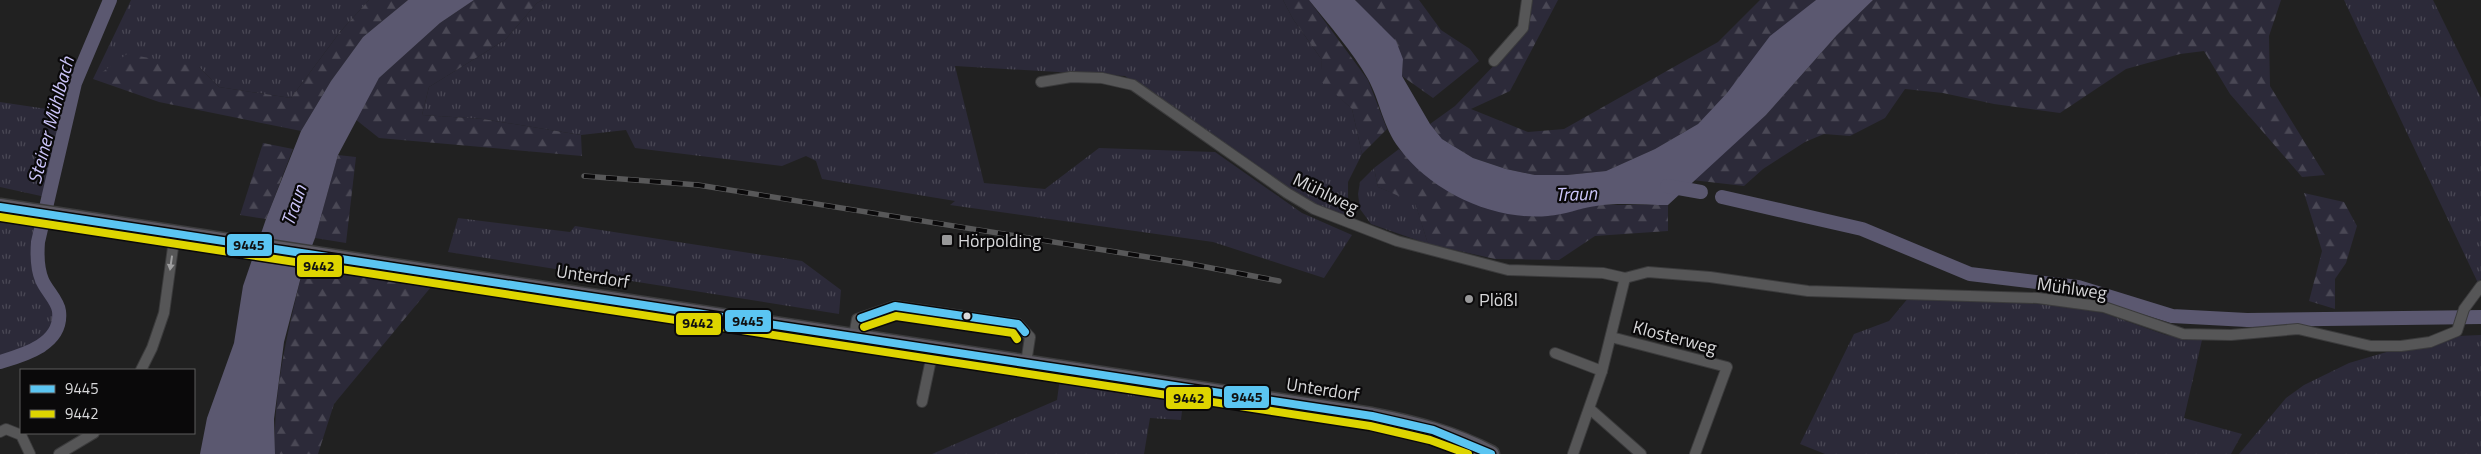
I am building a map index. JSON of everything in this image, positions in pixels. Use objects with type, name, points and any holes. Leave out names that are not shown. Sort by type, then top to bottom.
[{"type":"main road","name":"Unterdorf","points":[[8,208],[854,336],[933,350],[1408,423],[1452,436],[1491,454]]},
{"type":"street","points":[[1494,61],[1523,28],[1527,0]]},
{"type":"street","name":"Mühlweg","points":[[1041,82],[1071,77],[1102,78],[1133,85],[1287,193],[1314,209],[1397,241],[1508,270],[1603,273],[1625,278],[1648,272],[1710,278],[1808,292],[2038,298],[2104,307],[2183,334],[2231,335],[2298,329],[2371,346],[2401,346],[2430,342],[2457,331],[2464,309],[2481,286]]},
{"type":"street","points":[[142,369],[152,348],[164,313],[175,233]]},
{"type":"street","points":[[1574,454],[1602,370],[1625,278]]},
{"type":"street","points":[[854,336],[857,320],[895,306],[1018,324],[1030,337],[1026,363]]},
{"type":"street","name":"Klosterweg","points":[[1611,337],[1727,367],[1695,454]]},
{"type":"street","points":[[922,402],[933,350]]},
{"type":"street","points":[[1554,353],[1602,370]]},
{"type":"street","points":[[1590,409],[1641,454]]},
{"type":"street","points":[[0,432],[6,429],[20,434],[30,454]]},
{"type":"street","points":[[58,454],[92,434]]},
{"type":"green space","points":[[131,0],[369,0],[340,32],[291,98],[219,87],[199,67],[93,79]]},
{"type":"green space","points":[[369,0],[408,0],[363,37],[331,81],[301,131],[159,102],[93,79],[127,54],[199,67],[219,87],[291,98],[340,32]]},
{"type":"green space","points":[[474,0],[543,0],[537,3],[505,40],[429,87],[422,115],[483,119],[581,135],[582,156],[379,138],[355,119],[379,78],[440,23]]},
{"type":"green space","points":[[543,0],[1283,0],[1293,19],[1322,60],[1321,80],[1352,109],[1362,154],[1348,182],[1348,218],[1305,202],[1125,76],[955,66],[984,183],[1045,189],[1099,148],[1215,152],[1302,213],[1352,235],[1324,278],[1213,242],[950,205],[955,201],[822,179],[816,161],[806,156],[782,166],[635,148],[626,130],[581,135],[483,119],[422,115],[429,87],[505,40],[537,3]]},
{"type":"green space","points":[[1283,0],[1309,0],[1368,80],[1387,129],[1362,154],[1352,109],[1320,80],[1322,60],[1293,19]]},
{"type":"green space","points":[[1355,0],[1419,0],[1441,30],[1470,49],[1479,61],[1433,98],[1402,76],[1403,59]]},
{"type":"green space","points":[[1530,0],[1558,0],[1510,91],[1471,109],[1528,132],[1564,129],[1718,42],[1760,0],[1816,0],[1698,124],[1655,149],[1606,171],[1567,175],[1535,175],[1506,169],[1473,158],[1442,139],[1430,124],[1455,106],[1525,33]]},
{"type":"green space","points":[[1873,0],[2281,0],[2269,36],[2270,86],[2325,175],[2302,177],[2230,94],[2204,51],[2180,54],[2126,69],[2060,113],[1994,104],[1943,93],[1905,89],[1885,118],[1850,136],[1824,134],[1805,142],[1763,169],[1744,186],[1692,180],[1766,115],[1837,35]]},
{"type":"green space","points":[[2344,0],[2433,0],[2481,98],[2481,279],[2478,283]]},
{"type":"green space","points":[[0,102],[67,112],[50,198],[0,187]]},
{"type":"green space","points":[[263,143],[293,149],[266,219],[240,215]]},
{"type":"green space","points":[[1399,149],[1421,171],[1445,189],[1548,216],[1598,205],[1668,205],[1668,231],[1595,236],[1559,260],[1495,259],[1428,244],[1415,203],[1378,187],[1374,168]]},
{"type":"green space","points":[[338,155],[356,157],[346,243],[315,238]]},
{"type":"green space","points":[[1374,168],[1378,187],[1415,202],[1428,244],[1371,224],[1360,209],[1358,194],[1360,182]]},
{"type":"green space","points":[[2304,193],[2344,202],[2357,226],[2346,263],[2335,279],[2335,309],[2309,301],[2322,251]]},
{"type":"green space","points":[[0,218],[45,226],[42,240],[42,272],[60,303],[62,322],[45,352],[0,365]]},
{"type":"green space","points":[[458,218],[570,232],[575,226],[802,261],[841,290],[839,314],[448,252]]},
{"type":"green space","points":[[303,269],[431,287],[334,404],[318,454],[275,454],[276,407],[279,383],[287,337]]},
{"type":"green space","points":[[1909,297],[2056,305],[2103,313],[2166,335],[2202,340],[2184,418],[2242,434],[2231,454],[1825,454],[1800,444],[1854,334],[1889,321]]},
{"type":"green space","points":[[2481,335],[2481,454],[2239,454],[2286,398],[2304,385],[2349,363],[2390,351],[2443,342],[2457,336]]},
{"type":"green space","points":[[1060,378],[1183,402],[1181,420],[1150,418],[1144,454],[932,454],[1057,400]]},
{"type":"water","name":"Traun","points":[[408,0],[474,0],[440,23],[379,78],[338,155],[315,238],[303,269],[284,342],[274,419],[275,454],[200,454],[207,418],[234,343],[243,286],[266,219],[301,131],[331,81],[363,37]]},
{"type":"water","name":"Traun","points":[[1309,0],[1355,0],[1396,41],[1403,59],[1402,76],[1430,124],[1442,139],[1473,158],[1506,169],[1535,175],[1567,175],[1606,171],[1655,149],[1698,124],[1727,93],[1770,36],[1816,0],[1873,0],[1837,35],[1766,115],[1668,205],[1605,205],[1548,216],[1527,216],[1506,214],[1465,200],[1428,178],[1412,164],[1399,148],[1385,123],[1372,87],[1362,69]]},
{"type":"waterway","name":"Steiner Mühlbach","points":[[0,362],[20,356],[40,346],[55,332],[59,322],[58,307],[44,284],[39,271],[38,242],[75,83],[110,0]]},
{"type":"waterway","points":[[1667,186],[1701,192]]},
{"type":"waterway","points":[[1722,197],[1862,229],[1970,274],[2078,287],[2172,316],[2247,320],[2481,317]]},
{"type":"railway","points":[[584,176],[698,185],[1185,263],[1279,281]]},
{"type":"transit line","name":"9445","points":[[0,207],[1372,416],[1433,430],[1491,454]]},
{"type":"transit line","name":"9442","points":[[0,217],[1370,426],[1430,440],[1468,454]]},
{"type":"transit line","name":"9445","points":[[861,318],[895,306],[1018,324],[1025,332]]},
{"type":"transit line","name":"9442","points":[[864,327],[896,316],[1013,333],[1017,339]]},
{"type":"place","name":"Hörpolding","points":[[947,240]]},
{"type":"place","name":"Plößl","points":[[1469,299]]}]
